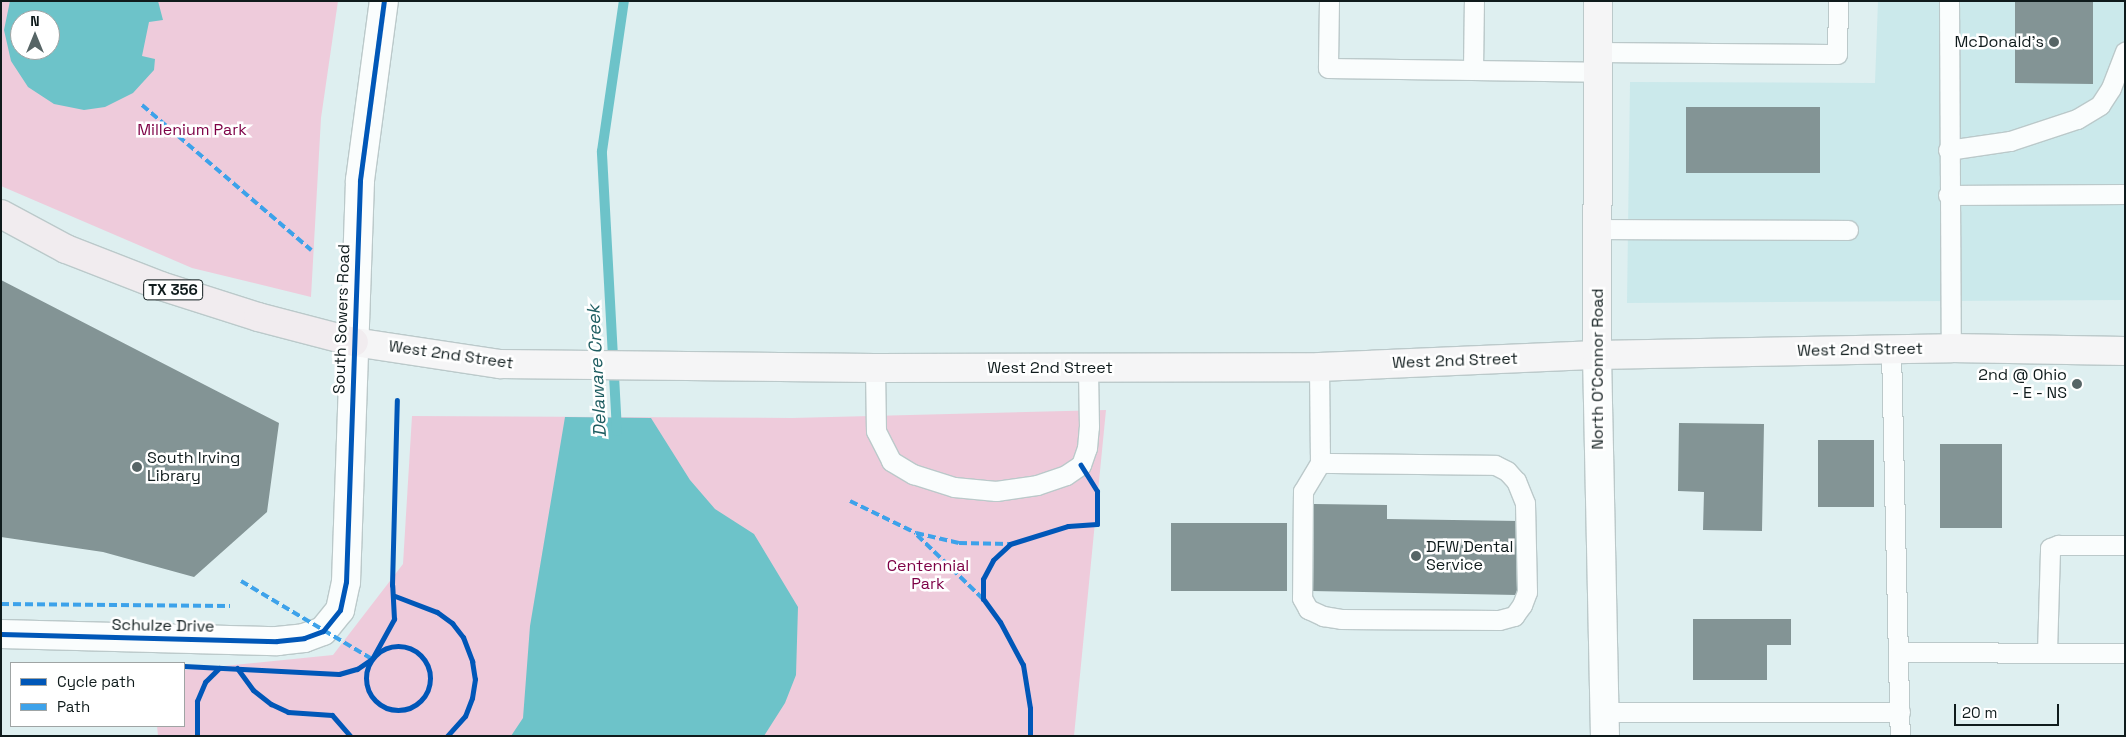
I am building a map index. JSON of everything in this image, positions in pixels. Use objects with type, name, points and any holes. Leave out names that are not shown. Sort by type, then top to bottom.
[{"type":"main road","name":"North O'Connor Road","points":[[1597,355],[1599,229],[1598,1]]},
{"type":"main road","name":"West 2nd Street","points":[[1,214],[66,249],[161,286],[258,317],[354,342],[500,364],[875,368],[1319,367],[1597,355],[1951,348],[2125,351]]},
{"type":"street","name":"South Sowers Road","points":[[323,632],[340,610],[346,582],[360,180],[384,1]]},
{"type":"street","name":"North O'Connor Road","points":[[1597,355],[1605,724]]},
{"type":"street","name":"Schulze Drive","points":[[1,634],[278,641],[304,638],[323,632]]},
{"type":"lane","points":[[1330,1],[1328,68],[1473,69],[1598,62],[1838,54],[1838,1]]},
{"type":"lane","points":[[1473,69],[1474,1]]},
{"type":"lane","points":[[1950,1],[1948,195],[1951,348]]},
{"type":"lane","points":[[1948,150],[2010,141],[2077,119],[2100,105],[2111,88],[2125,52]]},
{"type":"lane","points":[[1948,195],[2125,194]]},
{"type":"lane","points":[[1599,229],[1848,230]]},
{"type":"lane","points":[[1891,350],[1900,652],[1900,736]]},
{"type":"lane","points":[[1319,367],[1320,463],[1303,491],[1302,598],[1308,609],[1323,616],[1341,619],[1499,620],[1514,616],[1522,605],[1527,592],[1525,503],[1516,481],[1507,471],[1495,465],[1320,463]]},
{"type":"lane","points":[[875,368],[876,431],[891,461],[913,474],[954,486],[996,491],[1037,485],[1066,476],[1080,465],[1087,448],[1089,427],[1088,368]]},
{"type":"lane","points":[[2047,652],[2050,548],[2058,545],[2125,545]]},
{"type":"lane","points":[[1900,652],[2125,653]]},
{"type":"lane","points":[[1605,724],[1900,712]]},
{"type":"shaded area","points":[[1878,1],[2125,1],[2125,300],[1627,303],[1630,82],[1875,83]]},
{"type":"green space","name":"Millenium Park","points":[[1,1],[338,1],[321,118],[311,297],[192,268],[1,186]]},
{"type":"green space","name":"Centennial Park","points":[[1106,410],[1074,736],[158,736],[157,727],[185,727],[185,670],[333,655],[403,564],[412,416],[792,418]]},
{"type":"water","points":[[10,1],[158,1],[163,20],[149,22],[142,56],[155,59],[154,70],[133,93],[105,107],[84,110],[54,104],[28,87],[11,61],[60,60],[60,10],[10,10],[10,57],[4,30]]},
{"type":"water","points":[[565,417],[651,418],[690,480],[715,509],[754,534],[798,607],[796,675],[785,703],[764,736],[511,736],[523,718],[530,626]]},
{"type":"building","name":"McDonald's","points":[[2015,1],[2093,1],[2093,84],[2015,83]]},
{"type":"building","points":[[1686,107],[1820,107],[1820,173],[1686,173]]},
{"type":"building","name":"South Irving Library","points":[[1,280],[279,423],[267,512],[194,577],[103,552],[1,537]]},
{"type":"building","points":[[1679,423],[1764,424],[1762,531],[1703,530],[1704,492],[1678,491]]},
{"type":"building","points":[[1818,440],[1874,440],[1874,507],[1818,507]]},
{"type":"building","points":[[1940,444],[2002,444],[2002,528],[1940,528]]},
{"type":"building","name":"DFW Dental Service","points":[[1314,504],[1387,505],[1387,519],[1519,521],[1517,595],[1312,591]]},
{"type":"building","points":[[1171,523],[1287,523],[1287,591],[1171,591]]},
{"type":"building","points":[[1693,619],[1791,619],[1791,645],[1767,645],[1767,680],[1693,680]]},
{"type":"waterway","name":"Delaware Creek","points":[[617,431],[602,151],[624,1]]},
{"type":"marked path","points":[[142,105],[311,250]]},
{"type":"marked path","points":[[850,501],[916,533],[959,543],[1010,544]]},
{"type":"marked path","points":[[917,535],[983,599]]},
{"type":"marked path","points":[[241,581],[372,659]]},
{"type":"marked path","points":[[1,604],[230,606]]},
{"type":"cycle path","points":[[1,634],[277,641],[304,638],[323,631],[340,610],[346,582],[360,180],[384,1]]},
{"type":"cycle path","points":[[185,666],[339,674],[357,669],[372,659],[394,619],[392,585],[397,400]]},
{"type":"cycle path","points":[[1030,736],[1030,708],[1023,665],[1000,622],[983,599],[983,579],[993,560],[1010,544],[1068,526],[1097,524],[1097,491],[1081,465]]},
{"type":"cycle path","points":[[395,596],[437,612],[452,623],[463,637],[472,661],[475,679],[472,698],[465,716],[447,736]]},
{"type":"cycle path","points":[[398,646],[410,649],[421,655],[427,666],[430,678],[427,690],[421,701],[410,707],[398,710],[386,707],[375,701],[369,690],[366,678],[369,666],[375,655],[386,649],[398,646]]},
{"type":"cycle path","points":[[197,736],[197,701],[205,682],[219,668]]},
{"type":"cycle path","points":[[237,668],[253,690],[271,704],[288,712],[332,715],[350,736]]},
{"type":"place","name":"McDonald's","points":[[2054,42]]},
{"type":"place","name":"2nd @ Ohio - E - NS","points":[[2077,384]]},
{"type":"place","name":"South Irving Library","points":[[137,467]]},
{"type":"place","name":"DFW Dental Service","points":[[1416,556]]}]
